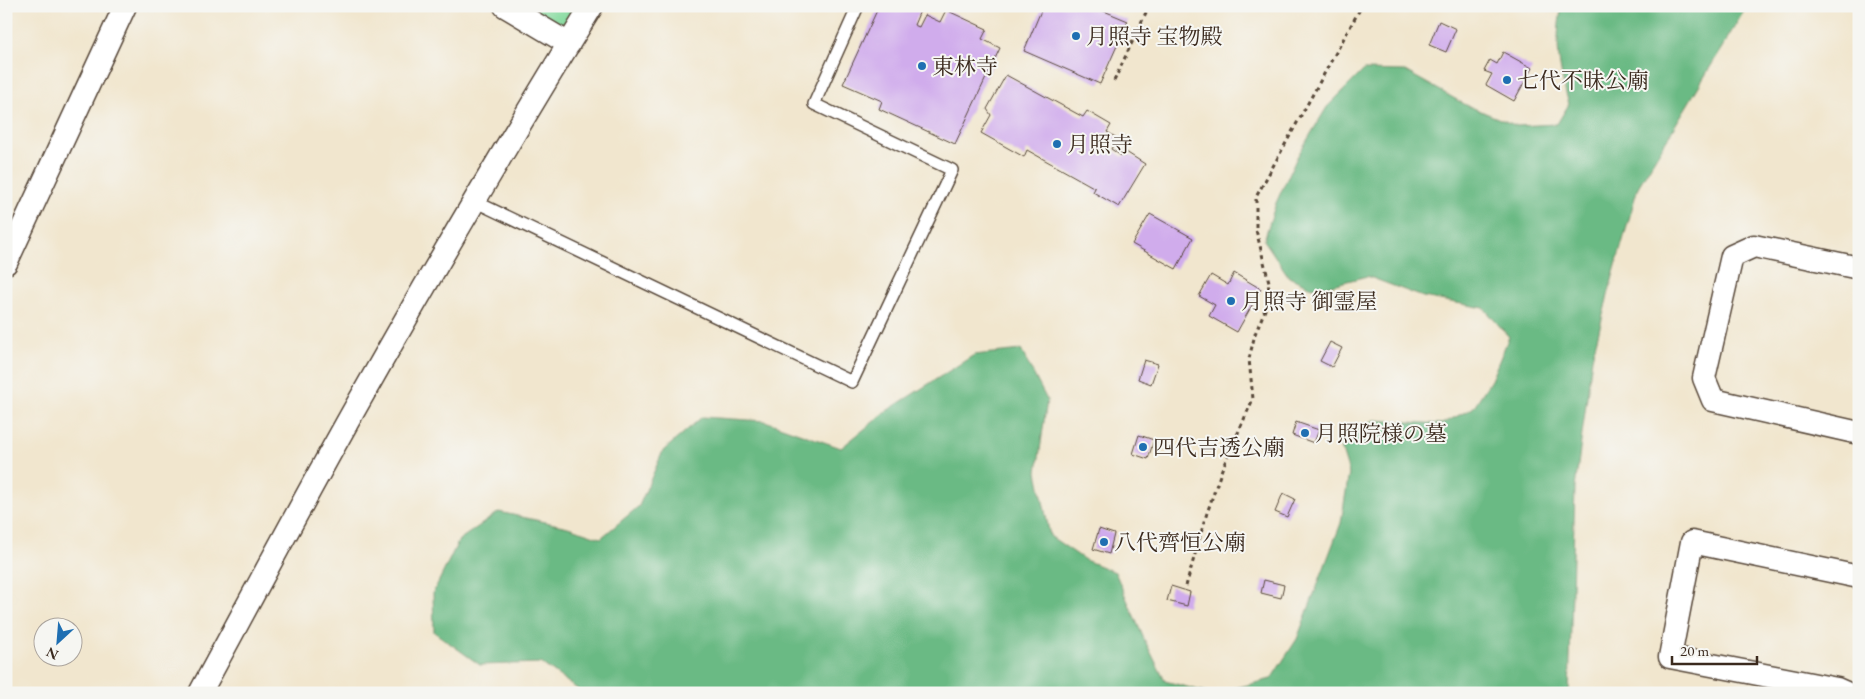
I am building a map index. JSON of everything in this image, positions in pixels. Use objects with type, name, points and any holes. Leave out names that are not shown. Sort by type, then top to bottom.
[{"type":"street","points":[[6,263],[125,6]]},
{"type":"street","points":[[505,6],[569,44]]},
{"type":"street","points":[[200,693],[366,389],[474,201],[592,6]]},
{"type":"street","points":[[1859,268],[1754,246],[1732,256],[1704,378],[1713,400],[1859,433]]},
{"type":"street","points":[[1846,693],[1837,689],[1670,657],[1692,542],[1859,577]]},
{"type":"lane","points":[[474,201],[852,382],[952,170],[814,104],[855,7]]},
{"type":"path","points":[[1114,81],[1149,6]]},
{"type":"path","points":[[1186,586],[1205,519],[1222,469],[1253,399],[1249,359],[1255,334],[1267,305],[1269,290],[1269,282],[1256,230],[1256,197],[1360,9],[1354,6]]},
{"type":"green space","points":[[522,6],[580,6],[569,24],[550,23]]},
{"type":"green space","points":[[1562,6],[1747,6],[1638,187],[1613,276],[1592,358],[1575,488],[1569,693],[1216,693],[1271,679],[1297,639],[1341,523],[1349,473],[1341,447],[1344,437],[1374,420],[1442,424],[1473,408],[1491,380],[1509,337],[1484,308],[1423,297],[1367,276],[1316,289],[1289,277],[1264,240],[1276,203],[1297,157],[1327,107],[1364,70],[1405,71],[1466,105],[1517,126],[1557,124],[1569,104],[1558,44]]},
{"type":"green space","points":[[1021,350],[1047,400],[1037,472],[1050,536],[1085,560],[1115,572],[1144,639],[1165,681],[1209,693],[583,693],[541,663],[480,665],[434,632],[433,593],[459,540],[499,512],[568,527],[601,538],[639,506],[663,451],[702,417],[765,421],[841,448],[888,410],[974,355]]},
{"type":"building","name":"東林寺","points":[[879,6],[922,6],[914,25],[919,27],[925,15],[940,22],[946,10],[987,29],[982,39],[1000,48],[955,144],[879,109],[882,101],[843,84]]},
{"type":"building","name":"月照寺 宝物殿","points":[[1043,6],[1092,6],[1128,21],[1100,84],[1024,51]]},
{"type":"building","points":[[1439,21],[1456,29],[1446,52],[1429,45]]},
{"type":"building","name":"七代不昧公廟","points":[[1503,52],[1532,68],[1514,101],[1486,85],[1492,74],[1484,71],[1490,60],[1497,64]]},
{"type":"building","name":"月照寺","points":[[1006,75],[1083,117],[1087,111],[1111,125],[1107,132],[1117,138],[1111,149],[1123,157],[1126,152],[1145,164],[1119,207],[1093,192],[1095,188],[1027,150],[1024,157],[981,133],[991,115],[987,109]]},
{"type":"building","name":"月照寺","points":[[1150,214],[1193,238],[1176,269],[1132,244]]},
{"type":"building","name":"月照寺 御霊屋","points":[[1234,273],[1261,289],[1237,332],[1209,316],[1215,305],[1199,296],[1211,275],[1228,285]]},
{"type":"building","points":[[1330,342],[1342,348],[1332,367],[1320,361]]},
{"type":"building","points":[[1144,360],[1158,364],[1151,384],[1138,379]]},
{"type":"building","name":"月照院様の墓","points":[[1296,422],[1319,430],[1314,443],[1292,435]]},
{"type":"building","name":"四代吉透公廟","points":[[1139,435],[1154,440],[1148,459],[1133,454]]},
{"type":"building","points":[[1283,493],[1295,499],[1287,517],[1275,512]]},
{"type":"building","name":"八代齊恒公廟","points":[[1099,529],[1114,534],[1109,554],[1093,549]]},
{"type":"building","points":[[1264,580],[1284,585],[1281,598],[1261,593]]},
{"type":"building","points":[[1171,586],[1190,592],[1187,606],[1167,601]]},
{"type":"place","name":"月照寺 宝物殿","points":[[1076,36]]},
{"type":"place","name":"東林寺","points":[[922,66]]},
{"type":"place","name":"七代不昧公廟","points":[[1507,80]]},
{"type":"place","name":"月照寺","points":[[1057,144]]},
{"type":"place","name":"月照寺 御霊屋","points":[[1231,301]]},
{"type":"place","name":"月照院様の墓","points":[[1305,433]]},
{"type":"place","name":"四代吉透公廟","points":[[1143,447]]},
{"type":"place","name":"八代齊恒公廟","points":[[1104,542]]}]
